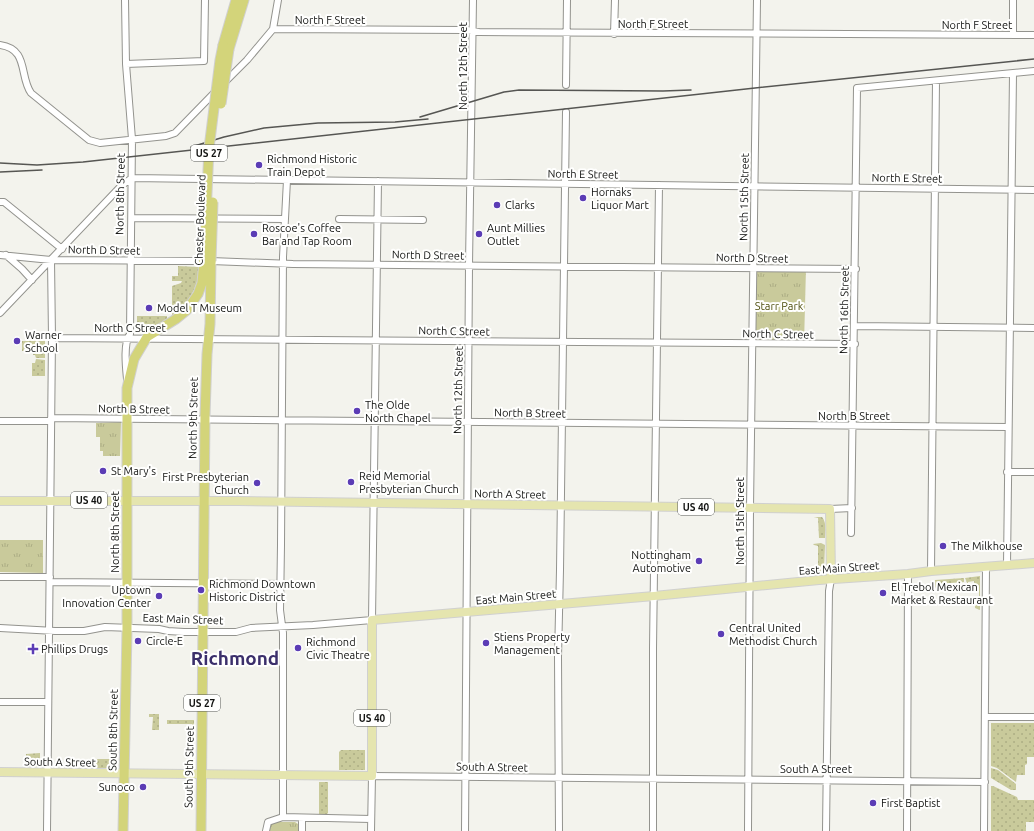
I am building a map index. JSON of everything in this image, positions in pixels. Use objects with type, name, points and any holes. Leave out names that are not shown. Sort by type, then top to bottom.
[{"type":"highway","name":"Chester Boulevard","points":[[226,47],[236,0]]},
{"type":"highway","name":"Chester Boulevard","points":[[210,324],[208,261],[210,179],[209,148],[219,68],[244,0]]},
{"type":"highway","name":"Chester Boulevard","points":[[198,294],[208,261]]},
{"type":"highway","name":"North 8th Street","points":[[127,629],[127,388],[134,359],[147,338],[176,320],[187,310],[198,294]]},
{"type":"highway","name":"North 9th Street","points":[[204,632],[205,420],[207,354],[210,324]]},
{"type":"highway","name":"South 8th Street","points":[[123,831],[127,629]]},
{"type":"highway","name":"South 9th Street","points":[[201,831],[204,632]]},
{"type":"main road","name":"North A Street","points":[[0,500],[204,501],[830,509]]},
{"type":"main road","points":[[830,509],[831,579]]},
{"type":"main road","name":"East Main Street","points":[[372,620],[466,613],[831,579],[1034,563]]},
{"type":"main road","name":"US 40","points":[[372,620],[372,776]]},
{"type":"main road","name":"South A Street","points":[[0,772],[372,776]]},
{"type":"street","name":"North 8th Street","points":[[125,0],[126,64],[132,139],[130,334],[127,338],[127,388]]},
{"type":"street","points":[[126,64],[204,61],[205,0]]},
{"type":"street","points":[[0,45],[10,48],[20,58],[23,65],[26,85],[31,94],[88,140],[100,143],[166,136],[175,133],[247,60],[273,30],[278,0]]},
{"type":"street","name":"North 12th Street","points":[[465,831],[469,265],[473,0]]},
{"type":"street","points":[[566,85],[567,0]]},
{"type":"street","points":[[614,34],[615,0]]},
{"type":"street","name":"North 15th Street","points":[[748,831],[750,508],[757,0]]},
{"type":"street","points":[[1012,35],[1013,0]]},
{"type":"street","name":"North F Street","points":[[273,30],[465,30],[566,34],[1034,35]]},
{"type":"street","points":[[931,571],[936,81],[1034,71]]},
{"type":"street","points":[[1007,565],[1010,190],[1013,74]]},
{"type":"street","name":"North 16th Street","points":[[852,533],[852,426],[855,344],[858,88],[936,81]]},
{"type":"street","points":[[559,831],[558,657],[560,604],[566,112]]},
{"type":"street","points":[[0,313],[120,187],[132,178]]},
{"type":"street","name":"North E Street","points":[[132,178],[1034,190]]},
{"type":"street","points":[[283,817],[284,640],[280,610],[283,264],[287,180]]},
{"type":"street","points":[[372,620],[378,181]]},
{"type":"street","points":[[653,831],[659,185]]},
{"type":"street","points":[[0,202],[4,202],[62,249]]},
{"type":"street","points":[[132,218],[284,219]]},
{"type":"street","points":[[338,219],[423,220]]},
{"type":"street","points":[[3,255],[22,269],[32,280]]},
{"type":"street","name":"North D Street","points":[[3,255],[51,260],[208,261],[283,264],[856,269]]},
{"type":"street","points":[[47,831],[51,500],[51,260]]},
{"type":"street","points":[[855,326],[1034,328]]},
{"type":"street","name":"North C Street","points":[[52,338],[855,344]]},
{"type":"street","name":"North B Street","points":[[0,420],[282,420],[1008,427]]},
{"type":"street","points":[[1007,472],[1034,472]]},
{"type":"street","name":"North A Street","points":[[830,509],[852,508]]},
{"type":"street","points":[[984,831],[986,566]]},
{"type":"street","points":[[907,831],[908,574]]},
{"type":"street","points":[[0,577],[50,580],[237,585],[281,584]]},
{"type":"street","points":[[826,831],[829,591],[831,579]]},
{"type":"street","name":"East Main Street","points":[[0,628],[49,631],[84,631],[105,627],[159,629],[168,632],[236,632],[251,628],[372,620]]},
{"type":"street","points":[[0,702],[48,702]]},
{"type":"street","points":[[985,717],[1034,717]]},
{"type":"street","points":[[371,831],[372,776]]},
{"type":"street","name":"South A Street","points":[[372,776],[984,782]]},
{"type":"street","points":[[266,831],[268,822],[283,817],[371,819]]},
{"type":"street","points":[[302,818],[302,831]]},
{"type":"green space","points":[[178,266],[198,267],[199,269],[197,283],[188,301],[173,316],[172,286],[181,283],[182,281],[172,281],[172,276],[178,276]]},
{"type":"green space","name":"Starr Park","points":[[753,268],[806,268],[804,344],[752,343]]},
{"type":"green space","points":[[137,316],[167,316],[167,320],[147,332],[137,333]]},
{"type":"green space","points":[[22,341],[45,341],[45,358],[36,358],[35,355],[33,355],[33,351],[22,351]]},
{"type":"green space","points":[[36,359],[45,360],[45,376],[32,376],[32,363],[35,363]]},
{"type":"green space","points":[[121,422],[120,456],[103,456],[103,451],[100,451],[100,437],[96,437],[96,423]]},
{"type":"green space","points":[[814,517],[822,517],[824,519],[825,538],[819,538],[818,518]]},
{"type":"green space","points":[[0,540],[43,540],[43,573],[0,572]]},
{"type":"green space","points":[[821,543],[825,545],[824,570],[814,573],[813,570],[818,570],[818,546],[813,544]]},
{"type":"green space","points":[[980,576],[980,610],[975,608],[975,606],[979,603],[979,585],[975,587],[974,581],[968,582],[968,585],[965,578]]},
{"type":"green space","points":[[964,578],[964,582],[936,584],[937,588],[934,587],[935,580]]},
{"type":"green space","points":[[149,714],[159,714],[159,730],[152,730],[153,717],[149,717]]},
{"type":"green space","points":[[167,720],[194,720],[194,729],[192,729],[192,724],[167,724]]},
{"type":"green space","points":[[991,723],[1034,723],[1034,757],[1027,757],[1025,775],[1017,775],[1016,782],[997,768],[991,766]]},
{"type":"green space","points":[[341,750],[365,750],[365,770],[339,770],[339,752]]},
{"type":"green space","points":[[40,753],[40,767],[26,767],[26,754]]},
{"type":"green space","points":[[88,759],[117,759],[117,768],[89,768]]},
{"type":"green space","points":[[991,768],[998,770],[1016,784],[1016,790],[1011,790],[991,778]]},
{"type":"green space","points":[[319,782],[328,782],[328,813],[326,815],[319,815]]},
{"type":"green space","points":[[991,786],[1017,797],[1018,800],[1034,800],[1034,822],[1026,822],[1026,831],[991,831]]},
{"type":"green space","points":[[274,822],[295,822],[298,824],[300,831],[269,831],[269,827]]},
{"type":"railway","points":[[0,163],[37,165],[83,162],[755,88],[1034,59]]},
{"type":"railway","points":[[420,117],[504,92],[519,90],[691,90]]},
{"type":"railway","points":[[191,147],[224,137],[264,128],[318,123],[395,122],[428,119]]},
{"type":"railway","points":[[0,172],[42,170]]},
{"type":"place","name":"Richmond Historic Train Depot","points":[[259,165]]},
{"type":"place","name":"Hornaks Liquor Mart","points":[[583,198]]},
{"type":"place","name":"Clarks","points":[[497,205]]},
{"type":"place","name":"Roscoe's Coffee Bar and Tap Room","points":[[254,234]]},
{"type":"place","name":"Aunt Millies Outlet","points":[[479,234]]},
{"type":"place","name":"Model T Museum","points":[[149,308]]},
{"type":"place","name":"Warner School","points":[[17,341]]},
{"type":"place","name":"The Olde North Chapel","points":[[357,411]]},
{"type":"place","name":"St Mary's","points":[[103,471]]},
{"type":"place","name":"Reid Memorial Presbyterian Church","points":[[351,482]]},
{"type":"place","name":"First Presbyterian Church","points":[[257,483]]},
{"type":"place","name":"The Milkhouse","points":[[943,546]]},
{"type":"place","name":"Nottingham Automotive","points":[[699,561]]},
{"type":"place","name":"Richmond Downtown Historic District","points":[[201,590]]},
{"type":"place","name":"El Trebol Mexican Market & Restaurant","points":[[883,593]]},
{"type":"place","name":"Uptown Innovation Center","points":[[159,596]]},
{"type":"place","name":"Central United Methodist Church","points":[[721,634]]},
{"type":"place","name":"Circle-E","points":[[138,641]]},
{"type":"place","name":"Stiens Property Management","points":[[486,643]]},
{"type":"place","name":"Richmond Civic Theatre","points":[[298,648]]},
{"type":"place","name":"Phillips Drugs","points":[[33,649]]},
{"type":"place","name":"Sunoco","points":[[143,787]]},
{"type":"place","name":"First Baptist","points":[[873,803]]},
{"type":"district","name":"Richmond","points":[[235,658]]}]
